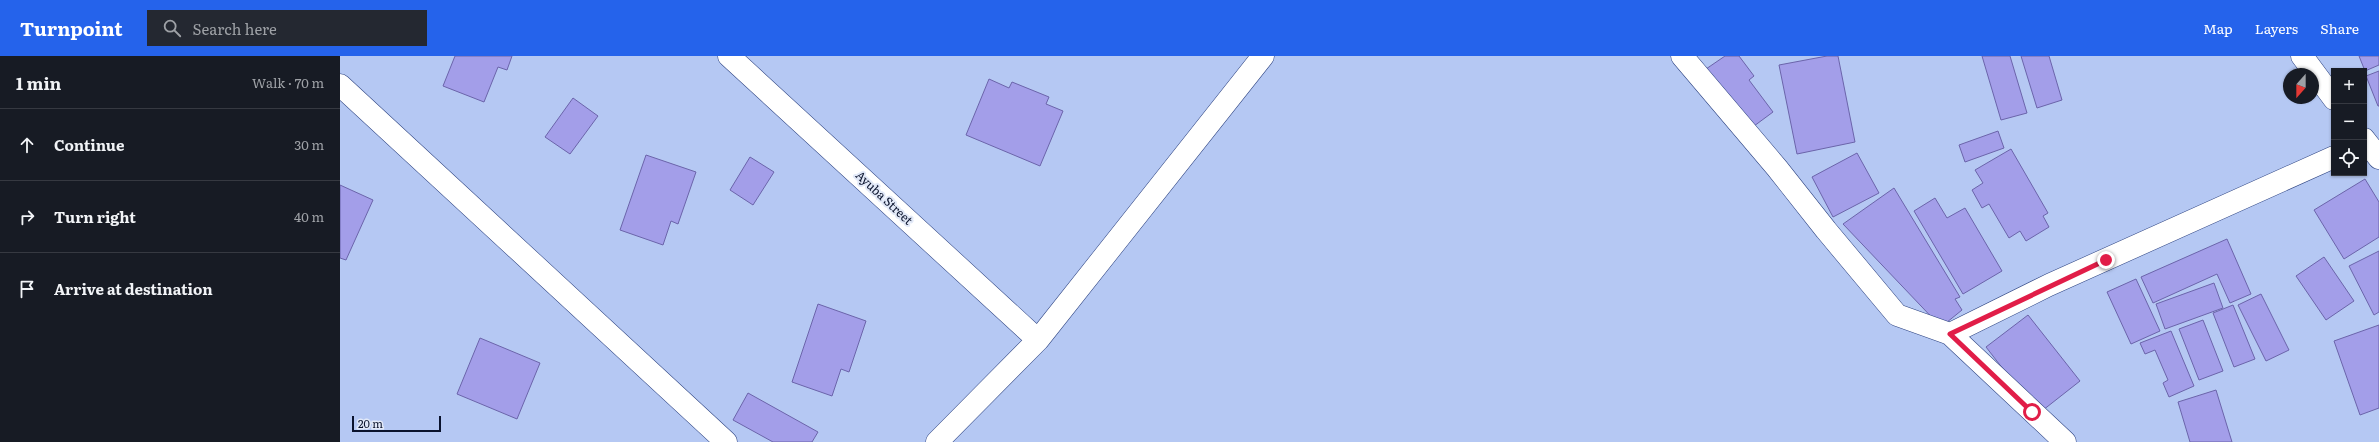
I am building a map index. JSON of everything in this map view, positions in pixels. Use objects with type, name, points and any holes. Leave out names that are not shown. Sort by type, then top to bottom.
[{"type":"street","name":"Ayuba Street","points":[[729,56],[1038,340]]},
{"type":"street","points":[[937,442],[1038,340],[1263,56]]},
{"type":"street","points":[[1682,56],[1777,168],[1826,230],[1897,315],[1950,334],[2065,442]]},
{"type":"street","points":[[2302,56],[2331,95]]},
{"type":"street","points":[[340,86],[726,442]]},
{"type":"street","points":[[1950,334],[2056,282],[2331,158]]},
{"type":"building","points":[[455,56],[512,56],[507,70],[498,67],[484,102],[443,86]]},
{"type":"building","points":[[1725,56],[1739,56],[1754,76],[1749,80],[1773,112],[1750,129],[1706,69]]},
{"type":"building","points":[[1827,56],[1838,56],[1855,142],[1797,154],[1779,65]]},
{"type":"building","points":[[1982,56],[2010,56],[2027,113],[2001,120]]},
{"type":"building","points":[[2021,56],[2049,56],[2062,100],[2037,108]]},
{"type":"building","points":[[2359,56],[2379,56],[2379,65],[2367,70],[2367,68],[2364,68]]},
{"type":"building","points":[[2379,71],[2379,106],[2367,78],[2367,76]]},
{"type":"building","points":[[989,79],[1009,88],[1012,82],[1049,97],[1046,104],[1063,111],[1040,166],[966,135]]},
{"type":"building","points":[[573,98],[598,116],[570,154],[545,137]]},
{"type":"building","points":[[1998,131],[2004,148],[1965,162],[1959,145]]},
{"type":"building","points":[[2011,149],[2048,213],[2043,216],[2049,227],[2026,241],[2020,231],[2009,238],[1989,204],[1982,208],[1972,190],[1983,183],[1975,170]]},
{"type":"building","points":[[1857,153],[1879,193],[1833,217],[1812,177]]},
{"type":"building","points":[[646,155],[696,172],[678,224],[671,221],[663,245],[620,230]]},
{"type":"building","points":[[750,157],[774,172],[753,205],[730,190]]},
{"type":"building","points":[[2365,179],[2379,202],[2379,237],[2344,259],[2314,210]]},
{"type":"building","points":[[340,185],[373,200],[346,260],[340,258]]},
{"type":"building","points":[[1894,188],[1960,297],[1955,299],[1962,310],[1941,327],[1843,224]]},
{"type":"building","points":[[1935,198],[1947,218],[1965,208],[2002,271],[1963,294],[1914,211]]},
{"type":"building","points":[[2227,239],[2251,294],[2230,303],[2217,274],[2153,303],[2141,277]]},
{"type":"building","points":[[2379,251],[2379,312],[2374,315],[2349,266]]},
{"type":"building","points":[[2324,257],[2354,301],[2326,320],[2296,276]]},
{"type":"building","points":[[2136,279],[2160,331],[2131,344],[2107,292]]},
{"type":"building","points":[[2214,283],[2223,308],[2165,329],[2156,304]]},
{"type":"building","points":[[2261,294],[2289,350],[2266,361],[2238,305]]},
{"type":"building","points":[[818,304],[866,321],[849,372],[841,369],[832,396],[792,382]]},
{"type":"building","points":[[2233,305],[2255,359],[2234,367],[2213,313]]},
{"type":"building","points":[[2028,315],[2080,381],[2038,414],[1986,347]]},
{"type":"building","points":[[2203,320],[2223,371],[2199,380],[2179,329]]},
{"type":"building","points":[[2379,325],[2379,408],[2360,415],[2334,341]]},
{"type":"building","points":[[2171,331],[2194,386],[2169,397],[2163,383],[2168,380],[2155,350],[2145,354],[2140,343]]},
{"type":"building","points":[[480,338],[540,363],[517,419],[457,394]]},
{"type":"building","points":[[2216,390],[2232,442],[2190,442],[2178,402]]},
{"type":"building","points":[[748,393],[818,432],[812,442],[773,442],[733,420]]},
{"type":"route","points":[[2032,412],[1950,334],[2049,285],[2106,260]]}]
